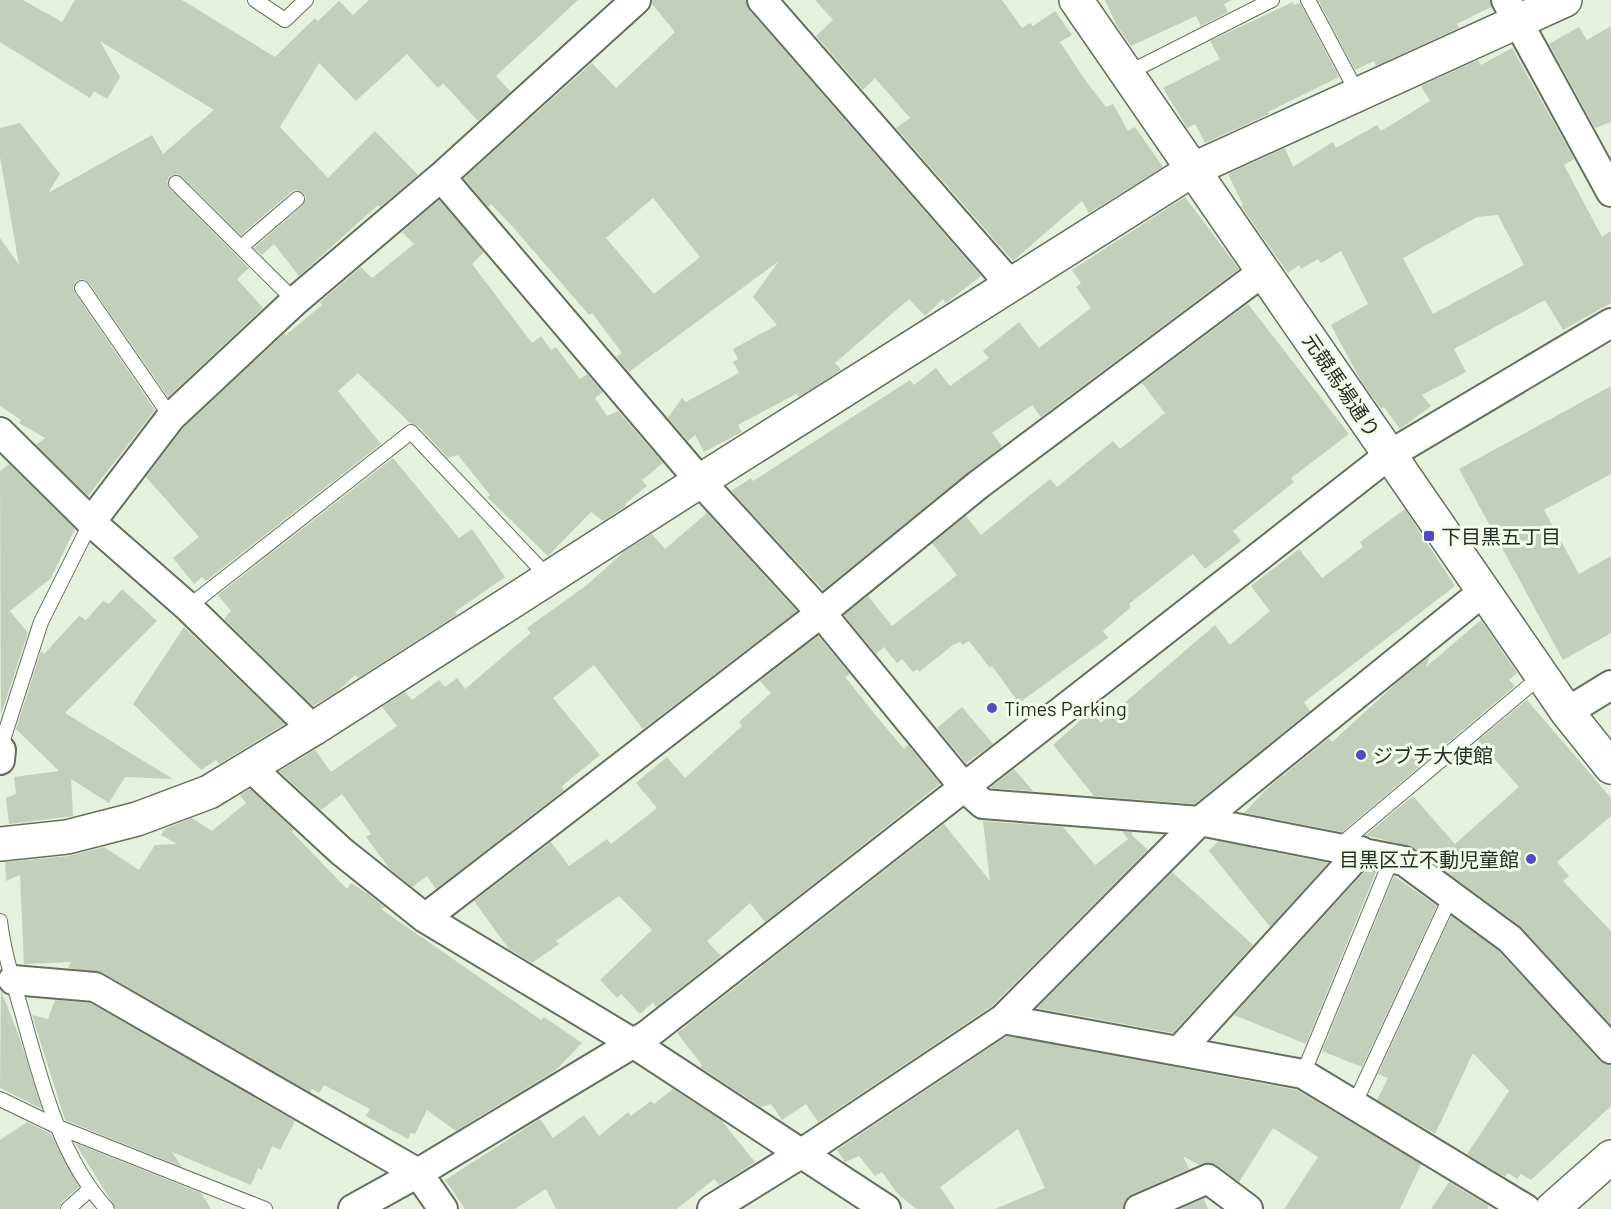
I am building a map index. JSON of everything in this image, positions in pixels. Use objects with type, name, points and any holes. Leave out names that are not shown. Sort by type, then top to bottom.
[{"type":"street","points":[[91,522],[171,417],[295,301],[441,177],[636,0]]},
{"type":"street","points":[[762,0],[1010,284]]},
{"type":"street","name":"元競馬場通り","points":[[1076,0],[1567,712],[1611,767]]},
{"type":"street","points":[[0,844],[67,837],[137,819],[209,792],[314,729],[700,481],[1194,169],[1358,94],[1512,10],[1565,0]]},
{"type":"street","points":[[1512,10],[1611,192]]},
{"type":"street","points":[[441,177],[700,481],[820,613],[963,786],[982,804],[1200,821],[1350,848],[1404,861],[1510,939],[1611,1049]]},
{"type":"street","points":[[425,918],[820,613],[978,485],[1264,271]]},
{"type":"street","points":[[353,1209],[418,1173],[647,1035],[1389,454],[1611,323]]},
{"type":"street","points":[[0,432],[91,522],[188,607],[314,729]]},
{"type":"street","points":[[712,1209],[802,1154],[1003,1019],[1200,821],[1484,591]]},
{"type":"street","points":[[1567,712],[1611,685]]},
{"type":"street","points":[[250,767],[340,851],[425,918],[633,1043],[886,1209]]},
{"type":"street","points":[[1179,1051],[1350,848]]},
{"type":"street","points":[[13,980],[95,987],[418,1173],[442,1209]]},
{"type":"street","points":[[1003,1019],[1303,1074],[1526,1209]]},
{"type":"street","points":[[1552,1209],[1611,1157]]},
{"type":"street","points":[[1139,1209],[1208,1179],[1248,1209]]},
{"type":"lane","points":[[255,0],[285,20],[306,0]]},
{"type":"lane","points":[[1128,73],[1272,0]]},
{"type":"lane","points":[[1308,0],[1358,94]]},
{"type":"lane","points":[[176,183],[295,301]]},
{"type":"lane","points":[[241,247],[297,199]]},
{"type":"lane","points":[[82,288],[171,417]]},
{"type":"lane","points":[[188,607],[411,432],[549,578]]},
{"type":"lane","points":[[0,753],[41,622],[91,522]]},
{"type":"lane","points":[[1350,848],[1542,676]]},
{"type":"lane","points":[[1303,1074],[1392,858]]},
{"type":"lane","points":[[1354,1105],[1451,896]]},
{"type":"lane","points":[[0,921],[3,948],[58,1127],[89,1190],[107,1209]]},
{"type":"lane","points":[[0,1099],[58,1127],[265,1209]]},
{"type":"lane","points":[[68,1209],[89,1190]]},
{"type":"building","points":[[0,0],[23,0],[62,22],[75,0],[182,0],[275,57],[315,18],[318,21],[339,1],[353,15],[369,0],[578,0],[496,76],[511,92],[478,121],[443,83],[438,88],[407,54],[356,101],[319,63],[280,127],[328,178],[375,131],[418,175],[380,207],[378,205],[299,276],[274,244],[262,255],[254,248],[303,205],[306,198],[303,193],[296,190],[291,192],[241,235],[182,177],[178,174],[170,176],[167,181],[170,189],[249,268],[237,279],[263,308],[168,397],[89,283],[82,279],[76,281],[73,288],[75,293],[155,410],[88,496],[36,445],[45,438],[19,423],[21,420],[0,406],[0,238],[19,265],[0,157],[0,128],[20,123],[60,174],[48,193],[152,135],[163,154],[214,110],[100,41],[120,77],[107,99],[94,91],[90,98],[0,42]]},
{"type":"building","points":[[652,0],[746,0],[750,11],[981,276],[946,303],[943,299],[925,316],[909,299],[835,363],[841,370],[799,397],[796,394],[738,425],[742,432],[704,452],[695,435],[688,441],[668,418],[682,398],[686,402],[739,373],[733,362],[738,359],[733,349],[777,325],[753,297],[779,261],[629,372],[616,357],[622,353],[592,313],[589,315],[512,226],[491,204],[488,207],[464,178],[592,63],[616,88],[675,32],[652,4]],"holes":[[[653,198],[700,257],[654,294],[606,238]]]},
{"type":"building","points":[[815,0],[1002,0],[1022,28],[1030,23],[1033,26],[1055,11],[1072,35],[1060,42],[1085,80],[1106,107],[1113,104],[1128,131],[1135,127],[1163,167],[1089,213],[1082,201],[1013,261],[896,128],[910,118],[875,78],[863,90],[816,36],[833,20]]},
{"type":"building","points":[[1105,0],[1232,0],[1224,4],[1228,12],[1201,26],[1196,16],[1131,46],[1117,26]]},
{"type":"building","points":[[1318,0],[1490,0],[1491,7],[1457,24],[1459,28],[1376,66],[1374,61],[1355,70]]},
{"type":"building","points":[[1293,2],[1294,5],[1300,3],[1339,77],[1268,112],[1269,114],[1205,143],[1195,124],[1187,128],[1163,88],[1220,59],[1210,41]]},
{"type":"building","points":[[1611,26],[1611,122],[1595,128],[1549,44],[1579,27],[1587,40]]},
{"type":"building","points":[[1512,48],[1574,159],[1564,165],[1602,237],[1611,231],[1611,303],[1563,330],[1545,300],[1454,349],[1466,372],[1422,395],[1431,406],[1400,429],[1384,407],[1381,409],[1361,381],[1331,325],[1368,304],[1341,251],[1321,263],[1318,259],[1301,269],[1299,265],[1288,273],[1241,206],[1243,205],[1228,174],[1285,148],[1293,167],[1333,142],[1336,148],[1377,125],[1381,131],[1430,101],[1421,86],[1478,60],[1481,65]],"holes":[[[1498,215],[1524,265],[1433,314],[1403,258],[1477,217]]]},
{"type":"building","points":[[1185,197],[1239,269],[1041,417],[1032,405],[992,433],[1002,446],[823,590],[731,491],[751,478],[753,481],[910,380],[914,385],[936,368],[950,386],[989,358],[983,351],[1019,322],[1039,348],[1091,308],[1076,287],[1081,283],[1072,270]]},
{"type":"building","points":[[439,200],[484,252],[472,264],[532,343],[541,336],[551,350],[556,347],[580,379],[587,374],[603,392],[595,398],[607,416],[618,411],[663,463],[642,480],[647,486],[625,504],[626,506],[603,521],[591,512],[548,556],[487,497],[490,495],[458,455],[448,458],[418,426],[410,423],[358,373],[338,391],[381,444],[206,581],[202,577],[194,584],[173,558],[199,537],[146,477],[183,428],[285,333],[286,335],[322,305],[320,302],[361,267],[372,278],[414,244],[402,232]]},
{"type":"building","points":[[1248,304],[1349,434],[1291,478],[1294,482],[1233,531],[1241,541],[1205,569],[1193,554],[1129,604],[1131,607],[1103,631],[1108,638],[1019,703],[992,666],[990,668],[969,641],[963,645],[960,642],[953,645],[919,672],[917,669],[913,672],[902,659],[897,663],[884,647],[876,654],[844,615],[868,596],[892,626],[957,575],[932,543],[966,516],[981,535],[1050,479],[1057,487],[1113,441],[1120,449],[1165,413],[1142,383]]},
{"type":"building","points":[[1611,386],[1611,474],[1544,510],[1579,574],[1611,556],[1611,633],[1563,660],[1459,469]]},
{"type":"building","points":[[393,458],[459,538],[472,529],[505,577],[455,612],[457,615],[358,678],[355,675],[337,692],[313,706],[224,619],[231,611],[218,595]]},
{"type":"building","points":[[9,464],[75,529],[51,578],[10,611],[28,633],[1,715],[0,471]]},
{"type":"building","points":[[1405,509],[1455,586],[1304,702],[1310,711],[1195,804],[1094,796],[1053,745],[1091,711],[1101,723],[1215,625],[1230,645],[1270,611],[1251,586],[1299,549],[1322,578],[1363,547],[1360,542]]},
{"type":"building","points":[[707,513],[797,611],[643,729],[594,665],[553,698],[600,755],[562,786],[564,790],[436,889],[427,876],[412,887],[389,868],[366,837],[371,834],[342,794],[321,810],[279,771],[315,750],[331,772],[397,726],[382,707],[405,692],[412,700],[439,680],[445,687],[457,678],[465,689],[531,633],[527,628],[587,585],[625,551],[652,534],[665,549]]},
{"type":"building","points":[[122,589],[157,621],[65,713],[173,779],[125,777],[109,803],[71,779],[73,816],[9,824],[6,798],[16,794],[14,777],[59,771],[16,729],[41,651],[44,654],[79,616],[86,620],[103,601],[109,604]]},
{"type":"building","points":[[1481,620],[1517,673],[1509,680],[1515,686],[1342,832],[1244,813],[1268,788],[1329,738],[1332,742],[1400,680],[1430,656],[1426,667]]},
{"type":"building","points":[[184,627],[285,724],[219,764],[216,760],[201,770],[133,704]]},
{"type":"building","points":[[818,636],[850,674],[845,677],[878,718],[904,749],[908,745],[940,784],[765,922],[750,903],[707,941],[721,956],[656,1007],[653,1002],[640,1014],[621,994],[617,998],[600,980],[652,930],[619,896],[556,941],[559,944],[532,963],[509,949],[474,901],[551,842],[569,866],[607,839],[611,844],[657,808],[636,783],[667,757],[685,778],[742,726],[739,722],[771,693],[760,681]]},
{"type":"building","points":[[1527,700],[1611,798],[1611,816],[1557,862],[1569,876],[1563,881],[1611,931],[1611,1025],[1520,926],[1414,848],[1366,835],[1413,796],[1455,844],[1519,787],[1478,740]]},
{"type":"building","points":[[962,707],[993,744],[966,763],[937,728]]},
{"type":"building","points":[[1014,769],[1033,791],[991,788],[991,787]]},
{"type":"building","points":[[250,789],[294,830],[292,832],[347,889],[351,883],[368,894],[385,907],[381,909],[541,1020],[544,1017],[582,1043],[556,1070],[456,1131],[427,1110],[415,1134],[411,1133],[408,1139],[366,1116],[370,1109],[324,1085],[319,1093],[312,1089],[310,1092],[103,973],[68,968],[71,962],[24,964],[20,875],[6,881],[5,862],[69,856],[104,847],[139,870],[155,845],[177,844],[161,835],[165,829],[192,818],[212,831],[246,803],[240,795]]},
{"type":"building","points":[[983,821],[1063,827],[1095,865],[1128,839],[1122,831],[1132,832],[1132,835],[1148,850],[992,1006],[818,1122],[806,1104],[782,1120],[771,1104],[761,1107],[700,1067],[702,1065],[677,1033],[944,824],[990,881]]},
{"type":"building","points":[[1218,841],[1328,863],[1270,927],[1209,851]]},
{"type":"building","points":[[1366,870],[1376,872],[1306,1044],[1234,1015]]},
{"type":"building","points":[[1172,872],[1253,945],[1173,1033],[1037,1008]]},
{"type":"building","points":[[1394,876],[1437,906],[1362,1067],[1322,1051]]},
{"type":"building","points":[[1451,916],[1499,951],[1599,1060],[1611,1065],[1611,1106],[1531,1180],[1521,1174],[1517,1179],[1508,1173],[1505,1177],[1467,1154],[1509,1091],[1473,1053],[1435,1134],[1377,1100],[1388,1078],[1378,1074]]},
{"type":"building","points":[[1,991],[19,1036],[42,1109],[0,1088]]},
{"type":"building","points":[[55,1000],[90,1003],[295,1121],[280,1150],[272,1146],[262,1170],[258,1168],[251,1185],[172,1152],[182,1167],[65,1120],[32,1015],[48,1019]]},
{"type":"building","points":[[1007,1036],[1297,1090],[1421,1164],[1400,1209],[1284,1209],[1318,1157],[1273,1128],[1239,1182],[1217,1166],[1209,1163],[1199,1165],[1183,1156],[1189,1169],[1132,1194],[1125,1200],[1123,1209],[995,1209],[1045,1188],[1018,1129],[940,1187],[955,1209],[916,1209],[897,1193],[882,1172],[875,1176],[859,1156],[845,1162],[837,1150]]},
{"type":"building","points":[[673,1089],[721,1120],[755,1162],[719,1185],[714,1179],[677,1209],[556,1209],[546,1189],[515,1209],[465,1209],[445,1180],[540,1119],[553,1138],[584,1115],[599,1136],[628,1112],[631,1116],[651,1101],[654,1104]]},
{"type":"building","points":[[27,1122],[51,1134],[79,1187],[62,1202],[59,1209],[0,1209],[0,1140]]},
{"type":"building","points":[[75,1143],[201,1193],[211,1209],[116,1209]]},
{"type":"building","points":[[1449,1182],[1489,1206],[1487,1209],[1431,1209]]},
{"type":"building","points":[[1204,1199],[1208,1209],[1180,1209]]},
{"type":"place","name":"下目黒五丁目","points":[[1429,536]]},
{"type":"place","name":"Times Parking","points":[[992,708]]},
{"type":"place","name":"ジブチ大使館","points":[[1361,755]]},
{"type":"place","name":"目黒区立不動児童館","points":[[1531,859]]}]
